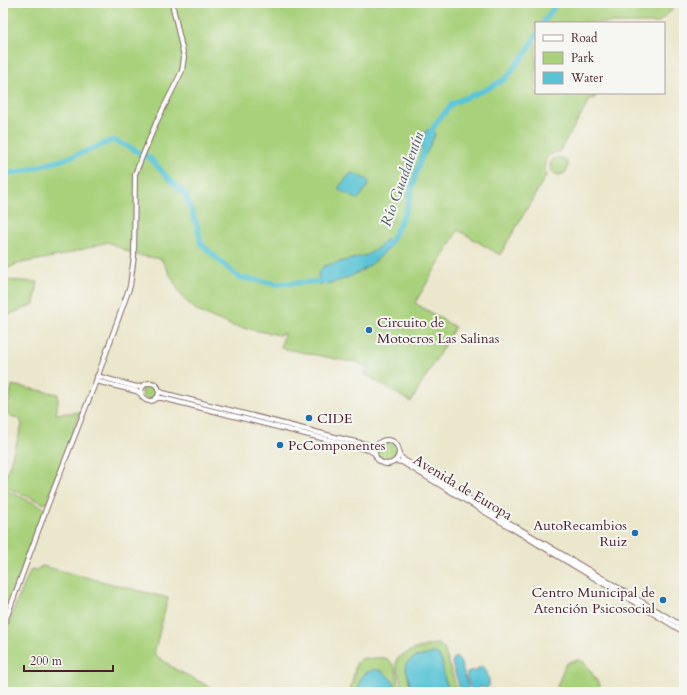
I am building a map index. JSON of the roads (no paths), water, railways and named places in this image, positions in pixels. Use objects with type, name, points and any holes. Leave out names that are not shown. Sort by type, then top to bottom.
[{"type":"street","points":[[3,628],[48,504],[97,379],[130,286],[134,256],[136,170],[156,123],[182,71],[184,57],[172,3]]},
{"type":"street","points":[[97,379],[137,387],[151,384],[156,386],[163,394],[370,445],[376,445],[384,440],[392,441],[398,446],[399,455],[395,461],[387,465],[383,464],[376,460],[374,453],[376,445]]},
{"type":"street","points":[[97,379],[136,391],[148,401],[156,398],[162,398],[369,450],[374,453]]},
{"type":"street","points":[[141,394],[143,386]]},
{"type":"street","points":[[156,398],[158,390]]},
{"type":"street","name":"Avenida de Europa","points":[[399,455],[404,460],[684,627]]},
{"type":"street","name":"Avenida de Europa","points":[[395,461],[402,462],[684,632]]},
{"type":"water","points":[[429,129],[434,131],[435,135],[426,154],[422,152],[421,142],[424,133]]},
{"type":"water","points":[[353,173],[368,180],[369,184],[357,199],[339,190],[339,187],[350,174]]},
{"type":"water","points":[[395,239],[381,256],[363,270],[342,280],[320,285],[318,273],[324,266],[367,255],[378,248],[385,240]]},
{"type":"water","points":[[433,653],[438,654],[442,662],[445,680],[450,692],[412,692],[405,665],[415,657]]},
{"type":"water","points":[[456,657],[460,661],[469,690],[461,692],[452,663]]},
{"type":"water","points":[[483,667],[488,675],[489,686],[485,689],[480,686],[478,690],[473,691],[468,682],[467,673],[472,670],[476,672],[478,668]]},
{"type":"water","points":[[373,670],[382,671],[394,682],[394,692],[359,692],[359,684],[363,675]]},
{"type":"waterway","name":"Río Guadalentín","points":[[544,22],[557,3]]},
{"type":"waterway","name":"Río Guadalentín","points":[[429,135],[438,120],[453,103],[487,89],[505,79],[528,50],[535,37]]},
{"type":"waterway","name":"Río Guadalentín","points":[[3,175],[59,161],[113,140],[150,158],[185,194],[197,225],[201,244],[238,277],[277,284],[326,281]]},
{"type":"waterway","name":"Río Guadalentín","points":[[388,245],[407,208],[415,176],[425,147]]},
{"type":"place","name":"Circuito de Motocros Las Salinas","points":[[369,330]]},
{"type":"place","name":"CIDE","points":[[309,418]]},
{"type":"place","name":"PcComponentes","points":[[280,445]]},
{"type":"place","name":"AutoRecambios Ruiz","points":[[635,533]]},
{"type":"place","name":"Centro Municipal de Atención Psicosocial","points":[[663,600]]}]
